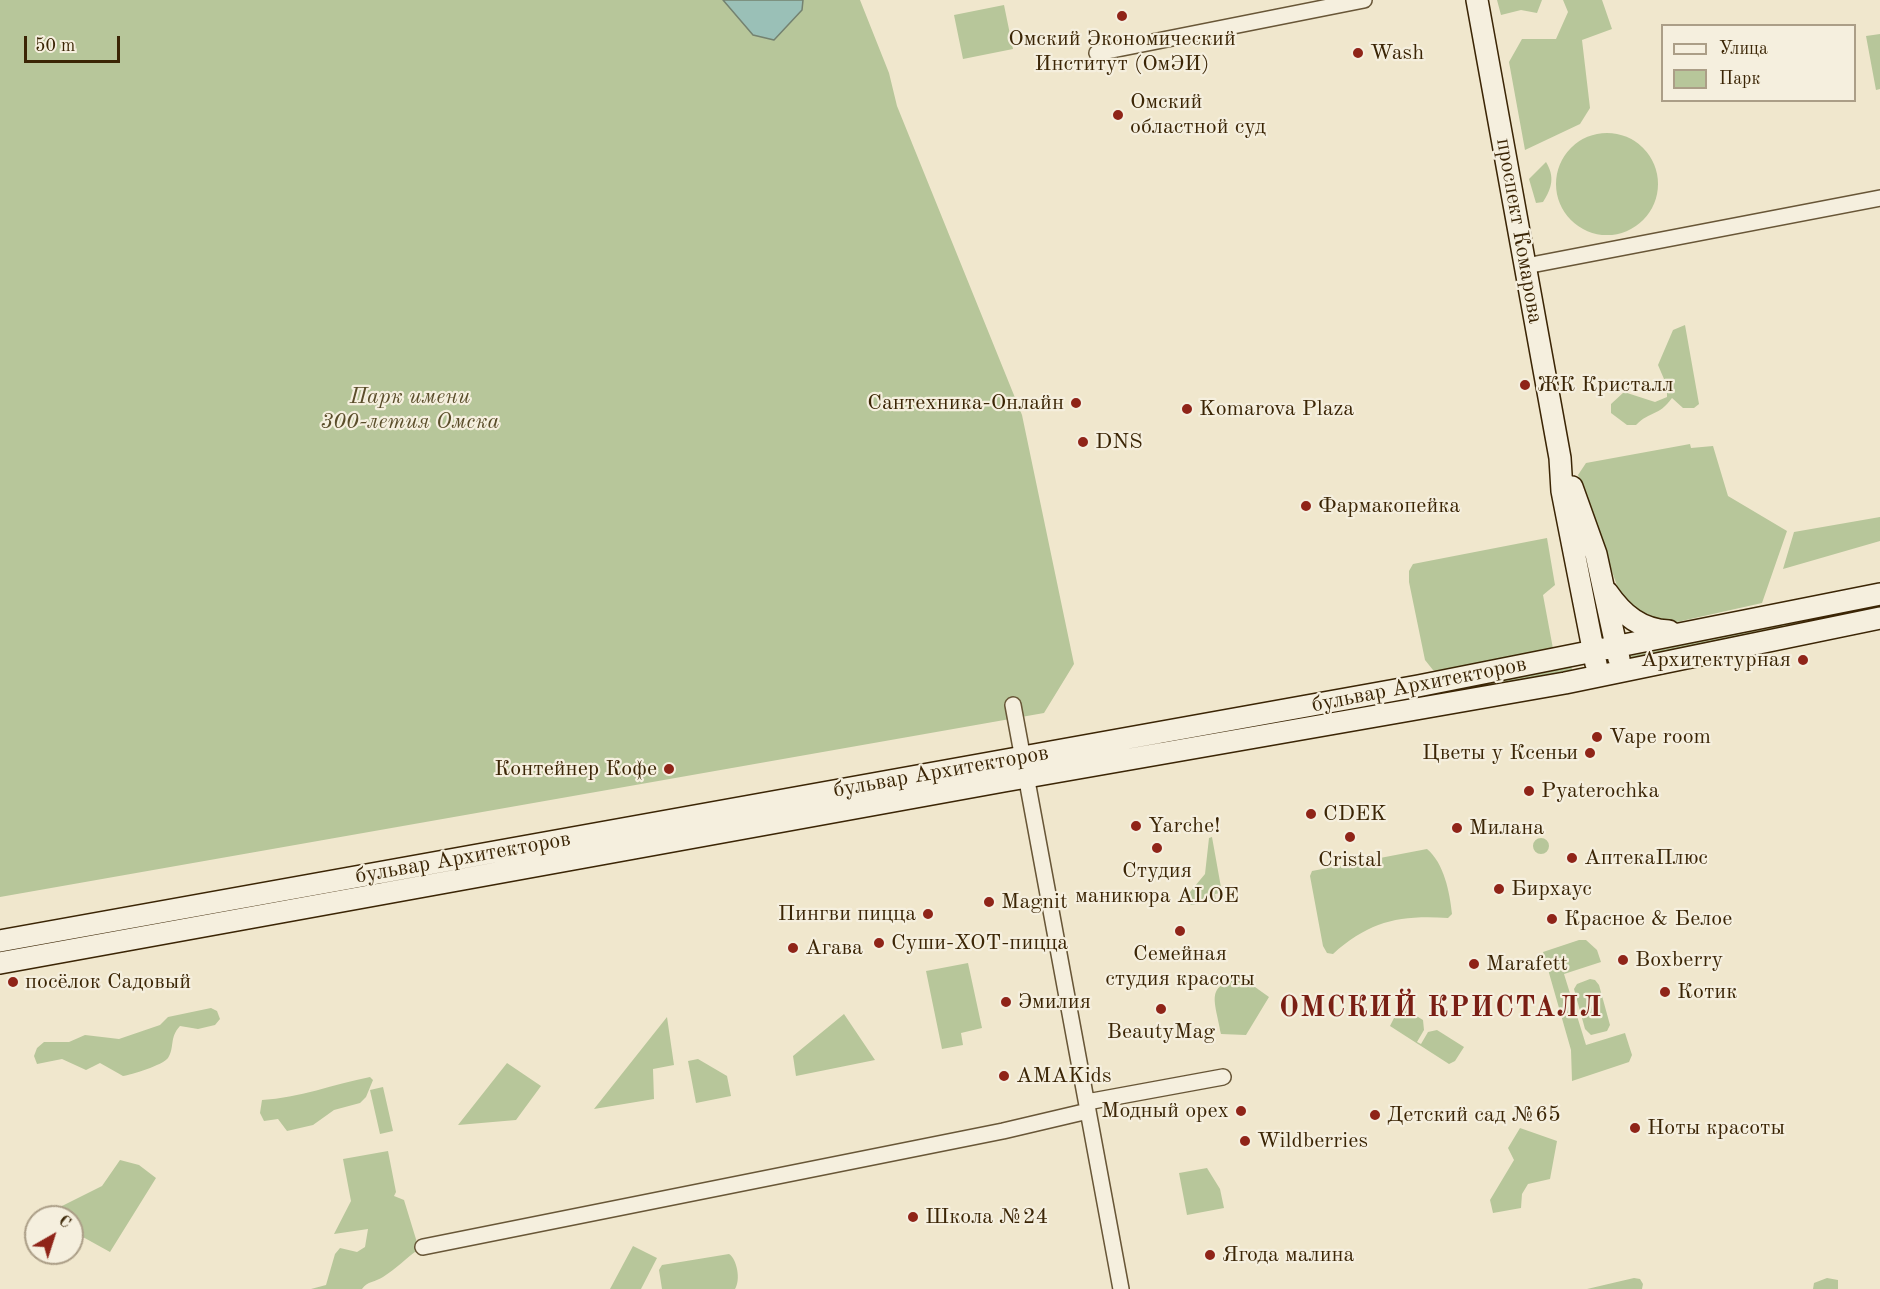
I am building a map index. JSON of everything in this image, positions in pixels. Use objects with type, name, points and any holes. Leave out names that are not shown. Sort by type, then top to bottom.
[{"type":"main road","name":"проспект Комарова","points":[[1477,0],[1560,462],[1562,491],[1598,676]]},
{"type":"main road","name":"проспект Комарова","points":[[1560,462],[1596,554],[1621,672]]},
{"type":"main road","points":[[1605,589],[1622,611],[1646,628],[1654,631],[1691,632]]},
{"type":"main road","name":"бульвар Архитекторов","points":[[0,963],[1025,768],[1418,686],[1880,594]]},
{"type":"main road","name":"бульвар Архитекторов","points":[[0,941],[1025,768],[1598,676],[1880,618]]},
{"type":"street","points":[[1097,53],[1364,0]]},
{"type":"street","points":[[1526,266],[1880,198]]},
{"type":"street","points":[[1013,705],[1121,1289]]},
{"type":"street","points":[[423,1247],[1003,1131],[1088,1106],[1223,1077]]},
{"type":"green space","name":"Парк имени 300-летия Омска","points":[[0,0],[860,0],[889,73],[897,106],[1022,415],[1074,664],[1044,713],[0,897]]},
{"type":"green space","points":[[1497,0],[1542,0],[1537,13],[1521,10],[1501,15]]},
{"type":"green space","points":[[1563,0],[1602,0],[1612,29],[1582,40],[1590,108],[1580,124],[1525,150],[1509,62],[1522,39],[1556,39],[1568,12]]},
{"type":"green space","points":[[1004,5],[1013,49],[963,59],[954,15]]},
{"type":"green space","points":[[1880,34],[1880,89],[1876,90],[1866,36]]},
{"type":"green space","points":[[1607,133],[1627,137],[1643,148],[1654,164],[1658,184],[1654,204],[1643,220],[1627,231],[1607,235],[1587,231],[1571,220],[1560,204],[1556,184],[1560,164],[1571,148],[1587,137]]},
{"type":"green space","points":[[1546,162],[1551,173],[1549,192],[1543,202],[1536,203],[1529,179]]},
{"type":"green space","points":[[1685,325],[1699,404],[1694,408],[1683,408],[1672,398],[1663,408],[1636,425],[1627,425],[1611,413],[1611,404],[1624,392],[1655,402],[1667,397],[1667,386],[1658,365],[1673,330]]},
{"type":"green space","points":[[1690,444],[1691,448],[1713,446],[1728,496],[1787,531],[1762,603],[1677,622],[1660,623],[1647,619],[1621,597],[1578,475],[1586,463]]},
{"type":"green space","points":[[1880,517],[1880,541],[1783,569],[1794,532]]},
{"type":"green space","points":[[1547,538],[1555,585],[1543,595],[1554,654],[1444,674],[1433,670],[1425,660],[1409,582],[1409,571],[1413,564]]},
{"type":"green space","points":[[1880,604],[1880,609],[1626,661],[1625,657]]},
{"type":"green space","points":[[1571,666],[1573,673],[1204,740],[1203,734]]},
{"type":"green space","points":[[1212,837],[1222,893],[1215,894],[1216,900],[1191,905],[1185,898],[1205,874],[1209,838]]},
{"type":"green space","points":[[1541,838],[1547,840],[1549,846],[1547,852],[1541,854],[1535,852],[1533,846],[1535,840]]},
{"type":"green space","points":[[1427,849],[1442,870],[1448,888],[1452,914],[1448,918],[1415,918],[1386,922],[1360,934],[1333,954],[1327,953],[1323,946],[1310,876],[1312,871]]},
{"type":"green space","points":[[1579,940],[1586,940],[1597,950],[1601,962],[1564,974],[1586,1045],[1625,1033],[1632,1055],[1629,1062],[1572,1081],[1571,1050],[1543,952]]},
{"type":"green space","points":[[968,963],[982,1028],[961,1033],[963,1045],[942,1049],[926,971]]},
{"type":"green space","points":[[1248,975],[1255,987],[1269,997],[1246,1035],[1221,1034],[1215,994],[1224,983]]},
{"type":"green space","points":[[1590,979],[1595,980],[1599,985],[1610,1025],[1607,1031],[1591,1035],[1585,1029],[1574,989],[1577,984]]},
{"type":"green space","points":[[1400,1006],[1423,1020],[1424,1030],[1417,1042],[1421,1044],[1428,1032],[1437,1030],[1464,1047],[1455,1061],[1449,1064],[1390,1026]]},
{"type":"green space","points":[[211,1008],[217,1011],[220,1019],[215,1025],[198,1029],[180,1026],[174,1035],[168,1058],[154,1067],[133,1074],[123,1076],[100,1063],[86,1070],[62,1059],[37,1064],[34,1056],[37,1048],[44,1042],[69,1042],[85,1035],[119,1039],[160,1025],[168,1017]]},
{"type":"green space","points":[[844,1014],[875,1060],[796,1076],[793,1056]]},
{"type":"green space","points":[[667,1017],[674,1065],[653,1069],[654,1099],[594,1109]]},
{"type":"green space","points":[[698,1059],[727,1076],[731,1096],[696,1103],[688,1061]]},
{"type":"green space","points":[[507,1063],[541,1086],[516,1120],[458,1125]]},
{"type":"green space","points":[[370,1077],[373,1080],[366,1097],[360,1103],[334,1110],[313,1125],[287,1131],[278,1119],[264,1121],[260,1113],[262,1100],[303,1094]]},
{"type":"green space","points":[[383,1087],[393,1131],[380,1134],[370,1090]]},
{"type":"green space","points":[[1520,1128],[1557,1141],[1550,1179],[1528,1184],[1522,1194],[1521,1208],[1493,1213],[1490,1200],[1514,1160],[1508,1148]]},
{"type":"green space","points":[[388,1151],[396,1192],[394,1196],[404,1200],[419,1249],[388,1274],[366,1284],[362,1289],[311,1289],[326,1285],[335,1254],[340,1248],[357,1252],[365,1247],[368,1229],[334,1234],[351,1201],[343,1159]]},
{"type":"green space","points":[[120,1160],[139,1165],[156,1178],[110,1252],[84,1238],[84,1205],[64,1205],[102,1186]]},
{"type":"green space","points":[[1207,1168],[1220,1189],[1224,1208],[1187,1215],[1179,1173]]},
{"type":"green space","points":[[633,1246],[657,1258],[641,1289],[610,1289]]},
{"type":"green space","points":[[729,1254],[737,1270],[738,1280],[735,1289],[662,1289],[659,1270],[662,1265]]},
{"type":"green space","points":[[1634,1278],[1640,1279],[1643,1284],[1642,1289],[1587,1289]]},
{"type":"green space","points":[[1827,1278],[1838,1280],[1838,1289],[1813,1289],[1814,1283]]},
{"type":"water","points":[[723,0],[803,0],[802,10],[774,40],[753,35]]},
{"type":"place","name":"Омский Экономический Институт (ОмЭИ)","points":[[1122,16]]},
{"type":"place","name":"Wash","points":[[1358,53]]},
{"type":"place","name":"Омский областной суд","points":[[1118,115]]},
{"type":"place","name":"ЖК Кристалл","points":[[1525,385]]},
{"type":"place","name":"Сантехника-Онлайн","points":[[1076,403]]},
{"type":"place","name":"Komarova Plaza","points":[[1187,409]]},
{"type":"place","name":"DNS","points":[[1083,442]]},
{"type":"place","name":"Фармакопейка","points":[[1306,506]]},
{"type":"place","name":"Архитектурная","points":[[1803,660]]},
{"type":"place","name":"Vape room","points":[[1597,737]]},
{"type":"place","name":"Цветы у Ксеньи","points":[[1590,753]]},
{"type":"place","name":"Контейнер Кофе","points":[[669,769]]},
{"type":"place","name":"Pyaterochka","points":[[1529,791]]},
{"type":"place","name":"CDEK","points":[[1311,814]]},
{"type":"place","name":"Yarche!","points":[[1136,826]]},
{"type":"place","name":"Милана","points":[[1457,828]]},
{"type":"place","name":"Cristal","points":[[1350,837]]},
{"type":"place","name":"Студия маникюра ALOE","points":[[1157,848]]},
{"type":"place","name":"АптекаПлюс","points":[[1572,858]]},
{"type":"place","name":"Бирхаус","points":[[1499,889]]},
{"type":"place","name":"Magnit","points":[[989,902]]},
{"type":"place","name":"Пингви пицца","points":[[928,914]]},
{"type":"place","name":"Красное & Белое","points":[[1552,919]]},
{"type":"place","name":"Семейная студия красоты","points":[[1180,931]]},
{"type":"place","name":"Суши-ХОТ-пицца","points":[[879,943]]},
{"type":"place","name":"Агава","points":[[793,948]]},
{"type":"place","name":"Boxberry","points":[[1623,960]]},
{"type":"place","name":"Marafett","points":[[1474,964]]},
{"type":"place","name":"посёлок Садовый","points":[[13,982]]},
{"type":"place","name":"Котик","points":[[1665,992]]},
{"type":"place","name":"Эмилия","points":[[1006,1002]]},
{"type":"place","name":"BeautyMag","points":[[1161,1009]]},
{"type":"place","name":"AMAKids","points":[[1004,1076]]},
{"type":"place","name":"Модный орех","points":[[1241,1111]]},
{"type":"place","name":"Детский сад №65","points":[[1375,1115]]},
{"type":"place","name":"Ноты красоты","points":[[1635,1128]]},
{"type":"place","name":"Wildberries","points":[[1245,1141]]},
{"type":"place","name":"Школа №24","points":[[913,1217]]},
{"type":"place","name":"Ягода малина","points":[[1210,1255]]},
{"type":"district","name":"ОМСКИЙ КРИСТАЛЛ","points":[[1441,1009]]}]
